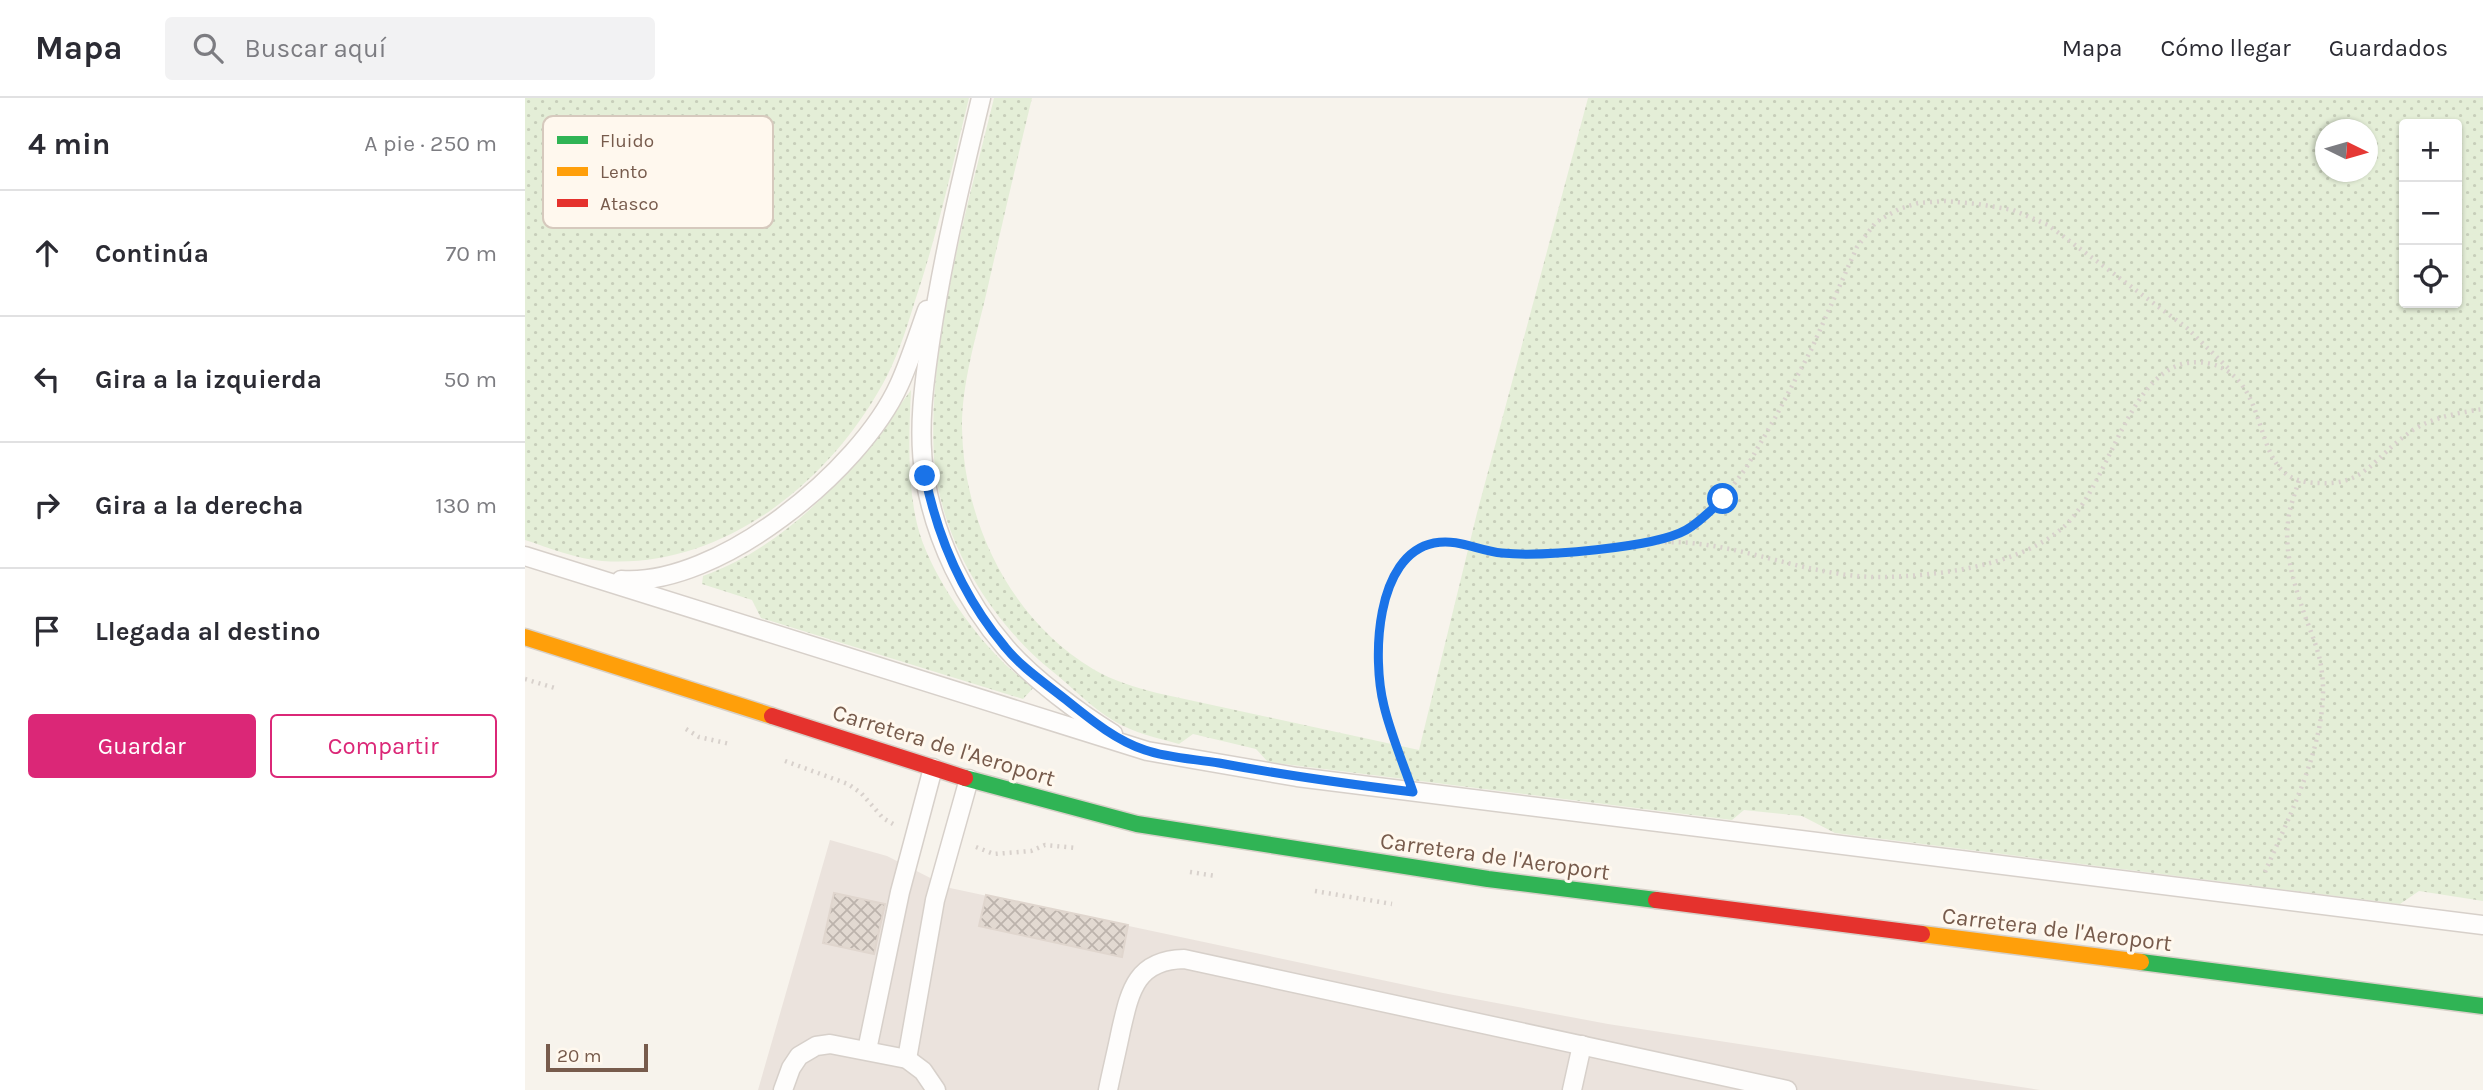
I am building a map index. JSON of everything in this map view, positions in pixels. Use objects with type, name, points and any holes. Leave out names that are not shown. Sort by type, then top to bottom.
[{"type":"main road","name":"Carretera de l'Aeroport","points":[[525,637],[933,768],[1137,824],[1392,866],[2483,1006]]},
{"type":"lane","points":[[981,98],[940,274],[922,392],[925,476],[933,514],[946,551],[962,583],[1006,649],[1094,722],[1147,751]]},
{"type":"lane","points":[[602,578],[649,578],[711,559],[740,545],[807,497],[843,462],[873,427],[899,387],[940,274]]},
{"type":"lane","points":[[525,556],[1147,751],[1297,777],[2483,925]]},
{"type":"lane","points":[[867,1050],[900,892],[933,768]]},
{"type":"lane","points":[[907,1059],[935,900],[969,779]]},
{"type":"lane","points":[[1108,1090],[1133,986],[1147,969],[1160,962],[1175,959],[1200,961],[1787,1090]]},
{"type":"lane","points":[[783,1090],[795,1062],[804,1052],[815,1046],[838,1044],[907,1059],[916,1064],[931,1086]]},
{"type":"lane","points":[[1572,1090],[1582,1045]]},
{"type":"path","points":[[1646,542],[1684,531],[1702,519],[1723,499],[1746,468],[1775,418],[1811,349],[1857,247],[1876,222],[1899,209],[1918,203],[1945,201],[1978,204],[2013,211],[2048,225],[2187,328],[2236,376],[2246,389],[2273,455],[2283,471],[2299,480],[2334,484],[2356,478],[2406,435],[2429,421],[2483,409]]},
{"type":"path","points":[[1413,792],[1384,704],[1378,658],[1383,611],[1391,580],[1403,561],[1417,549],[1435,542],[1457,542],[1496,552],[1522,555],[1646,542],[1689,543],[1721,547],[1842,575],[1878,577],[1959,570],[1998,560],[2060,530],[2079,510],[2093,489],[2137,403],[2159,377],[2181,364],[2194,362],[2214,365],[2236,376]]},
{"type":"path","points":[[2255,895],[2305,776],[2316,740],[2323,693],[2319,655],[2298,595],[2289,553],[2288,522],[2299,480]]},
{"type":"shaded area","points":[[830,840],[887,856],[950,888],[1443,993],[1608,1024],[2040,1090],[758,1090]]},
{"type":"green space","points":[[525,98],[969,98],[930,253],[896,357],[866,412],[838,448],[807,481],[771,510],[733,533],[691,550],[647,560],[592,560],[525,540]]},
{"type":"green space","points":[[994,98],[1032,98],[970,360],[962,426],[971,497],[982,532],[1015,595],[1038,623],[1064,648],[1093,669],[1132,686],[1419,750],[1477,513],[1588,98],[2483,98],[2483,901],[2419,891],[2400,904],[1835,833],[1802,816],[1744,810],[1732,820],[1268,762],[1256,749],[1193,734],[1179,744],[1122,725],[1082,697],[1029,651],[1008,628],[972,576],[946,518],[934,458],[933,414],[943,323],[961,231]]},
{"type":"green space","points":[[911,390],[910,474],[922,542],[940,579],[975,631],[1005,664],[1034,687],[1023,699],[761,618],[752,600],[702,584],[703,576],[736,562],[766,544],[795,523],[821,499],[869,446]]},
{"type":"building","points":[[834,893],[885,904],[874,954],[823,943]]},
{"type":"building","points":[[986,895],[1128,925],[1122,957],[979,926]]},
{"type":"traffic: fast","points":[[965,778],[1137,824],[1488,879],[1656,900]]},
{"type":"traffic: fast","points":[[2141,962],[2483,1006]]},
{"type":"traffic: slow","points":[[525,637],[772,716]]},
{"type":"traffic: slow","points":[[1922,934],[2141,962]]},
{"type":"traffic: jam","points":[[772,716],[965,778]]},
{"type":"traffic: jam","points":[[1656,900],[1922,934]]},
{"type":"route","points":[[925,476],[933,514],[946,551],[982,616],[1006,649],[1094,722],[1147,751],[1297,777],[1413,792],[1384,704],[1378,658],[1383,611],[1391,580],[1403,561],[1417,549],[1435,542],[1457,542],[1496,552],[1522,555],[1646,542],[1684,531],[1702,519],[1723,499]]}]
